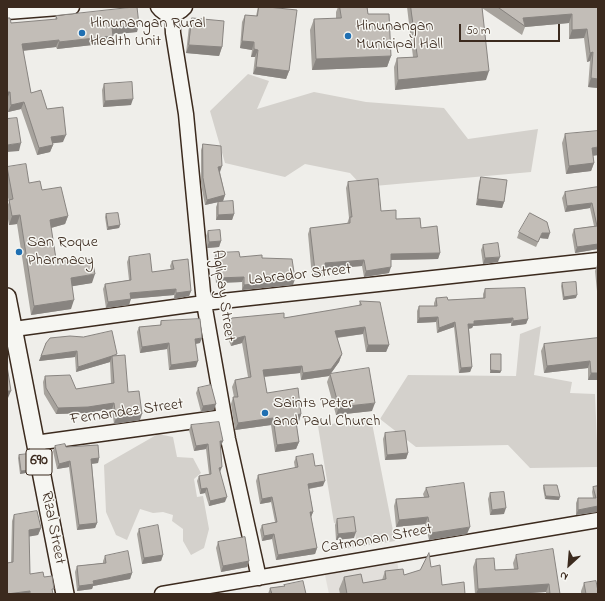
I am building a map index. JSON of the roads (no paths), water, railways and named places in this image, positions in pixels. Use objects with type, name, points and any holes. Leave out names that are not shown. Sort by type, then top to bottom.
[{"type":"main road","name":"Rizal Street","points":[[7,297],[10,330],[35,443],[65,594]]},
{"type":"street","points":[[7,12],[72,7]]},
{"type":"street","points":[[158,7],[163,12],[172,15],[182,11],[185,7]]},
{"type":"street","name":"Aglipay Street","points":[[172,15],[173,33],[186,114],[204,303],[224,417],[259,578]]},
{"type":"street","name":"Labrador Street","points":[[10,330],[204,303],[598,260]]},
{"type":"street","name":"Fernandez Street","points":[[35,443],[224,417]]},
{"type":"street","name":"Catmonan Street","points":[[162,594],[598,520]]},
{"type":"place","name":"Hinunangan Rural Health Unit","points":[[82,33]]},
{"type":"place","name":"Hinunangan Municipal Hall","points":[[348,36]]},
{"type":"place","name":"San Roque Pharmacy","points":[[19,252]]},
{"type":"place","name":"Saints Peter and Paul Church","points":[[265,413]]}]
